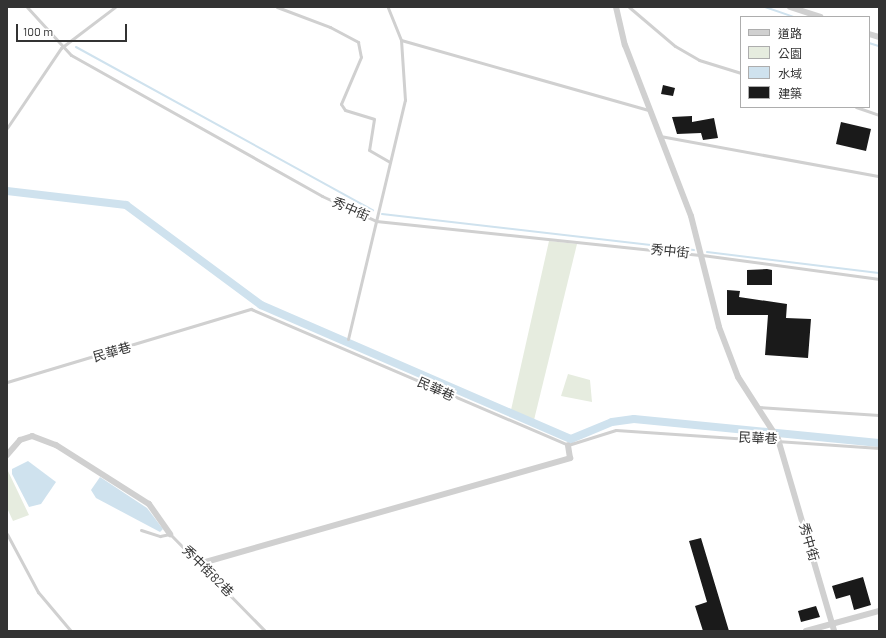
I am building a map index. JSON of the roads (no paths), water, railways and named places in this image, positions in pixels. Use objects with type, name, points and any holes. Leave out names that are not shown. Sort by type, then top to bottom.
[{"type":"street","name":"秀中街","points":[[616,7],[626,45],[702,255],[719,327],[738,377],[778,439],[834,631]]},
{"type":"street","points":[[790,7],[817,16]]},
{"type":"street","points":[[7,455],[20,440],[32,436],[56,445],[149,504],[170,534]]},
{"type":"street","points":[[202,563],[570,458],[568,445]]},
{"type":"street","points":[[806,631],[879,611]]},
{"type":"lane","points":[[27,7],[61,48]]},
{"type":"lane","points":[[7,128],[61,48],[115,7]]},
{"type":"lane","points":[[277,7],[330,27],[358,42],[361,57],[342,108],[374,119],[369,150],[390,162]]},
{"type":"lane","points":[[348,339],[405,100],[401,40],[388,7]]},
{"type":"lane","points":[[630,7],[675,46],[699,60],[740,73]]},
{"type":"lane","points":[[401,40],[650,108]]},
{"type":"lane","name":"秀中街","points":[[61,48],[322,196],[376,221],[702,255],[879,279]]},
{"type":"lane","points":[[859,108],[879,115]]},
{"type":"lane","points":[[660,136],[879,176]]},
{"type":"lane","name":"民華巷","points":[[7,382],[251,309],[568,445],[616,430],[778,439],[879,448]]},
{"type":"lane","points":[[756,407],[879,415]]},
{"type":"lane","points":[[141,530],[160,536],[170,534]]},
{"type":"lane","points":[[7,534],[38,592],[71,631]]},
{"type":"lane","name":"秀中街82巷","points":[[170,534],[202,563],[265,631]]},
{"type":"water","points":[[28,461],[56,482],[41,504],[29,507],[12,474],[12,469]]},
{"type":"water","points":[[100,477],[147,508],[163,529],[160,532],[96,498],[91,490]]},
{"type":"waterway","points":[[765,7],[791,16]]},
{"type":"waterway","points":[[870,43],[879,46]]},
{"type":"waterway","points":[[76,47],[373,210]]},
{"type":"waterway","points":[[7,191],[126,205],[261,305],[571,439],[612,422],[634,419],[879,443]]},
{"type":"waterway","points":[[382,214],[694,250]]},
{"type":"waterway","points":[[707,252],[879,273]]}]
